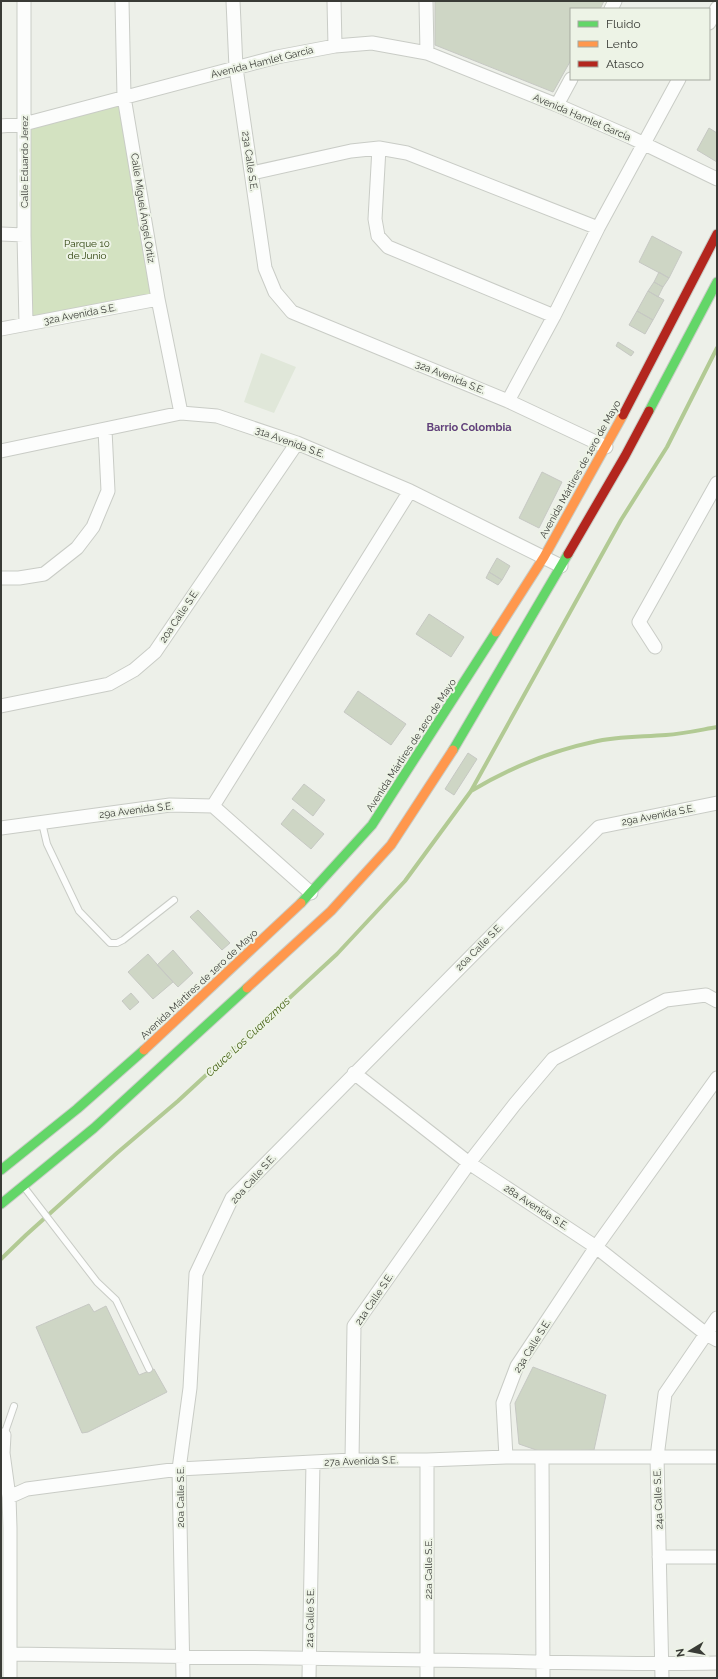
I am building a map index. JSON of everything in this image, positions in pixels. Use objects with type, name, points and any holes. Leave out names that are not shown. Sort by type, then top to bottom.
[{"type":"main road","name":"Avenida Mártires de 1ero de Mayo","points":[[1,1170],[77,1109],[143,1051],[311,894],[372,825],[544,557],[606,447],[717,234]]},
{"type":"main road","points":[[1,1204],[23,1186],[90,1123],[331,911],[391,845],[449,756],[625,456],[717,282]]},
{"type":"main road","points":[[77,1109],[90,1123]]},
{"type":"street","name":"Calle Eduardo Jerez","points":[[24,1],[24,235],[26,324]]},
{"type":"street","name":"Calle Miguel Ángel Ortiz","points":[[122,1],[124,97],[158,299],[181,413]]},
{"type":"street","name":"23a Calle S.E.","points":[[233,1],[236,68],[265,268],[275,292],[292,312]]},
{"type":"street","points":[[334,1],[334,46]]},
{"type":"street","points":[[426,1],[427,53]]},
{"type":"street","points":[[710,21],[717,8]]},
{"type":"street","name":"Avenida Hamlet García","points":[[1,126],[24,124],[277,57],[334,46],[372,43],[427,53],[557,105],[717,179]]},
{"type":"street","points":[[557,105],[570,80]]},
{"type":"street","points":[[508,401],[554,316],[598,228],[678,80]]},
{"type":"street","points":[[252,173],[351,151],[379,148],[407,153],[598,228]]},
{"type":"street","points":[[379,148],[375,219],[378,236],[388,247],[554,316]]},
{"type":"street","points":[[1,234],[24,235]]},
{"type":"street","name":"32a Avenida S.E.","points":[[1,329],[158,299]]},
{"type":"street","name":"32a Avenida S.E.","points":[[292,312],[508,401],[606,447]]},
{"type":"street","name":"31a Avenida S.E.","points":[[1,451],[181,413],[217,416],[297,443],[410,491],[561,566]]},
{"type":"street","points":[[1,578],[19,578],[44,574],[77,548],[93,527],[108,491],[104,430]]},
{"type":"street","name":"20a Calle S.E.","points":[[1,706],[109,684],[134,670],[155,652],[297,443]]},
{"type":"street","points":[[654,647],[639,622],[717,483]]},
{"type":"street","points":[[311,894],[213,806],[410,491]]},
{"type":"street","name":"29a Avenida S.E.","points":[[599,827],[717,803]]},
{"type":"street","name":"29a Avenida S.E.","points":[[1,828],[170,805],[213,806]]},
{"type":"street","name":"20a Calle S.E.","points":[[182,1678],[179,1469],[190,1388],[196,1274],[232,1198],[599,827]]},
{"type":"street","name":"21a Calle S.E.","points":[[352,1460],[354,1326],[469,1163],[514,1104],[553,1059],[666,1000],[706,995],[717,1001]]},
{"type":"street","name":"28a Avenida S.E.","points":[[354,1073],[469,1163],[596,1247],[712,1337]]},
{"type":"street","name":"23a Calle S.E.","points":[[506,1457],[503,1403],[517,1366],[596,1247],[717,1078]]},
{"type":"street","name":"24a Calle S.E.","points":[[662,1678],[657,1457],[665,1394],[712,1337],[717,1318]]},
{"type":"street","points":[[2,1435],[9,1497],[5,1528],[6,1630],[10,1654],[10,1678]]},
{"type":"street","name":"27a Avenida S.E.","points":[[9,1497],[27,1489],[179,1469],[352,1460],[427,1460],[506,1457],[717,1457]]},
{"type":"street","points":[[542,1458],[544,1678]]},
{"type":"street","name":"22a Calle S.E.","points":[[427,1460],[427,1678]]},
{"type":"street","name":"21a Calle S.E.","points":[[309,1678],[313,1462]]},
{"type":"street","points":[[659,1557],[717,1557]]},
{"type":"street","points":[[10,1654],[182,1658],[662,1664],[717,1663]]},
{"type":"lane","points":[[42,823],[47,844],[79,911],[110,943],[117,943],[123,940],[174,900]]},
{"type":"lane","points":[[23,1186],[97,1282],[116,1300],[149,1369]]},
{"type":"lane","points":[[2,1435],[14,1406]]},
{"type":"shaded area","points":[[261,353],[296,367],[274,413],[244,402]]},
{"type":"green space","name":"Parque 10 de Junio","points":[[124,97],[158,299],[26,324],[24,124]]},
{"type":"building","points":[[435,1],[604,1],[600,8],[570,8],[570,62],[553,92],[435,45]]},
{"type":"building","points":[[709,128],[717,133],[717,162],[697,150]]},
{"type":"building","points":[[652,236],[682,252],[669,278],[639,262]]},
{"type":"building","points":[[659,272],[669,278],[663,287],[654,282]]},
{"type":"building","points":[[654,282],[663,287],[658,297],[648,291]]},
{"type":"building","points":[[648,291],[664,300],[653,320],[637,311]]},
{"type":"building","points":[[637,311],[653,320],[645,334],[629,325]]},
{"type":"building","points":[[618,342],[634,352],[631,356],[616,346]]},
{"type":"building","points":[[542,472],[562,482],[539,528],[519,518]]},
{"type":"building","points":[[497,558],[510,566],[502,580],[489,572]]},
{"type":"building","points":[[489,572],[502,580],[498,585],[486,578]]},
{"type":"building","points":[[429,614],[464,637],[451,657],[416,634]]},
{"type":"building","points":[[358,691],[406,724],[391,745],[344,712]]},
{"type":"building","points":[[468,753],[477,759],[454,795],[445,789]]},
{"type":"building","points":[[304,784],[325,800],[313,816],[292,799]]},
{"type":"building","points":[[293,809],[324,834],[311,849],[281,824]]},
{"type":"building","points":[[198,910],[230,943],[222,950],[190,917]]},
{"type":"building","points":[[173,950],[193,973],[178,987],[157,965]]},
{"type":"building","points":[[148,954],[173,982],[153,999],[128,972]]},
{"type":"building","points":[[131,993],[139,1002],[130,1010],[122,1001]]},
{"type":"building","points":[[89,1304],[94,1312],[106,1306],[139,1375],[154,1369],[167,1392],[88,1432],[82,1433],[36,1327]]},
{"type":"building","points":[[533,1367],[606,1395],[594,1450],[542,1452],[519,1444],[515,1403]]},
{"type":"waterway","name":"Cauce Los Cuarezmas","points":[[1,1259],[117,1153],[178,1101],[337,954],[405,881],[471,791],[621,520],[667,447],[717,348]]},
{"type":"waterway","points":[[471,791],[515,768],[561,750],[602,740],[685,733],[717,727]]},
{"type":"traffic: fast","points":[[649,411],[717,282]]},
{"type":"traffic: fast","points":[[453,750],[568,554]]},
{"type":"traffic: fast","points":[[301,903],[372,825],[496,632]]},
{"type":"traffic: fast","points":[[1,1204],[94,1128],[247,988]]},
{"type":"traffic: fast","points":[[1,1170],[77,1109],[144,1050]]},
{"type":"traffic: slow","points":[[496,632],[544,557],[623,415]]},
{"type":"traffic: slow","points":[[247,988],[331,911],[391,845],[453,750]]},
{"type":"traffic: slow","points":[[144,1050],[301,903]]},
{"type":"traffic: jam","points":[[623,415],[717,234]]},
{"type":"traffic: jam","points":[[568,554],[625,456],[649,411]]},
{"type":"district","name":"Barrio Colombia","points":[[469,427]]}]
